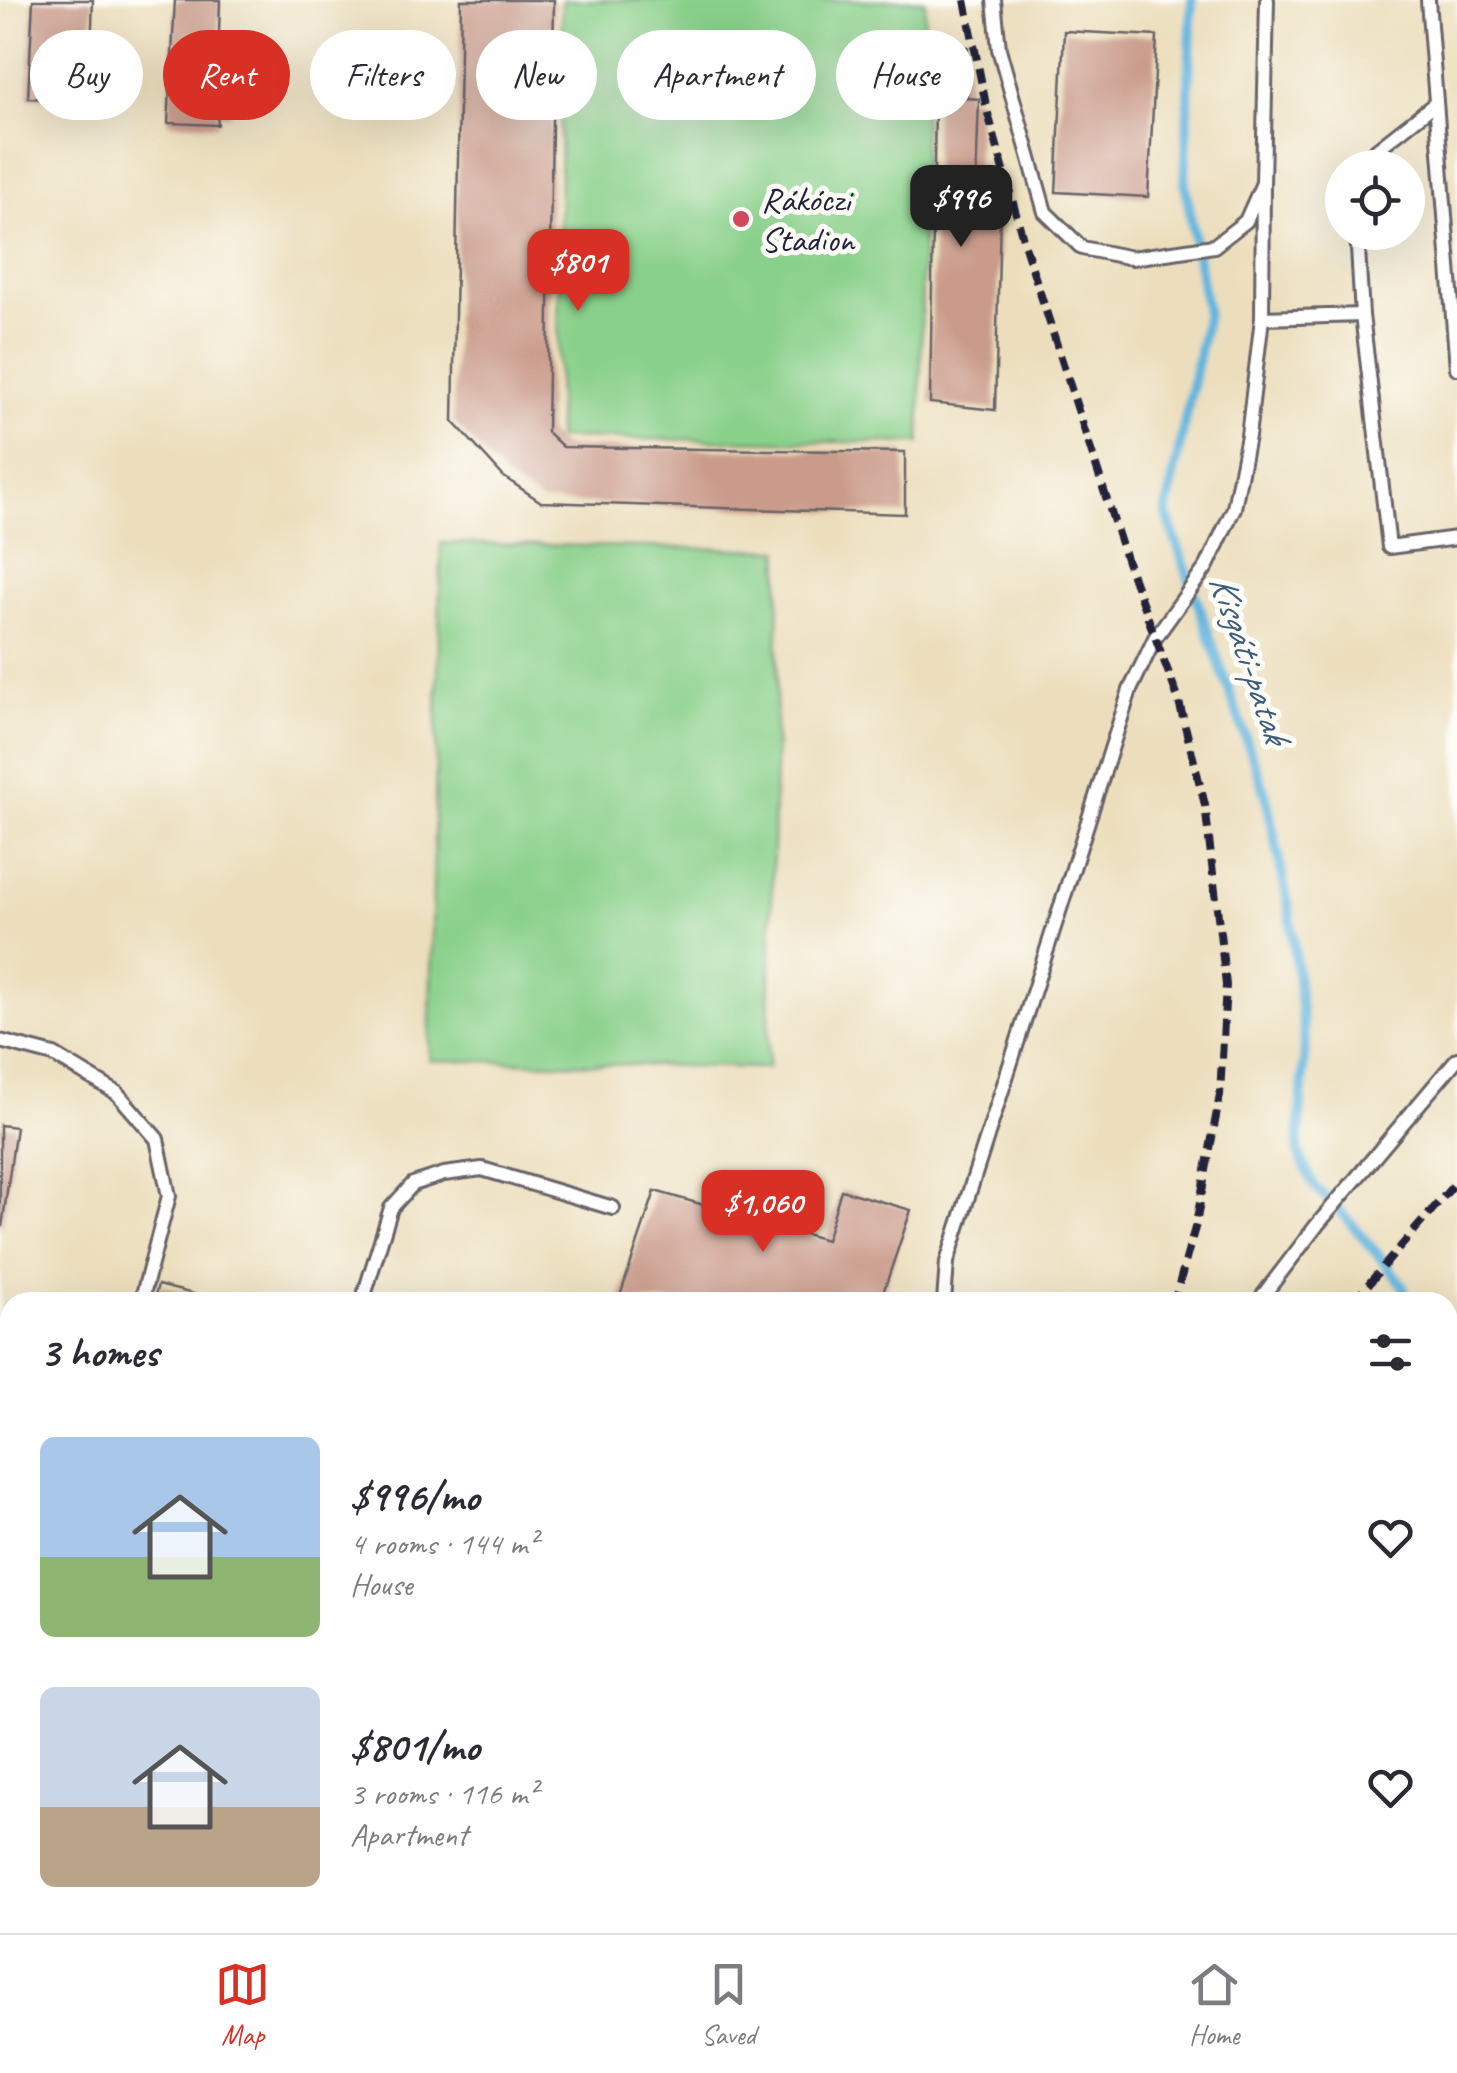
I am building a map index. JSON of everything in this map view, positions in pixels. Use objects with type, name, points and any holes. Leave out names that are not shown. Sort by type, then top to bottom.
[{"type":"lane","points":[[994,0],[998,49],[1045,212],[1082,248],[1132,258],[1214,246],[1246,221],[1263,183]]},
{"type":"lane","points":[[945,1292],[947,1262],[1130,690],[1155,638],[1207,566],[1234,508],[1248,436],[1262,318],[1267,0]]},
{"type":"lane","points":[[1428,0],[1457,368]]},
{"type":"lane","points":[[1376,150],[1436,103]]},
{"type":"lane","points":[[1358,250],[1389,548],[1457,538]]},
{"type":"lane","points":[[1262,318],[1362,314]]},
{"type":"lane","points":[[0,1042],[54,1056],[117,1094],[157,1139],[169,1196],[144,1292]]},
{"type":"lane","points":[[1266,1292],[1457,1059]]},
{"type":"lane","points":[[365,1292],[392,1208],[413,1184],[444,1174],[482,1170],[614,1208]]},
{"type":"green space","name":"Rákóczi Stadion","points":[[562,0],[925,0],[925,30],[836,30],[836,120],[924,120],[920,443],[557,438],[561,120],[597,120],[597,30],[562,30]]},
{"type":"green space","points":[[441,543],[780,550],[768,1068],[429,1060]]},
{"type":"building","points":[[33,0],[93,0],[92,30],[31,30]]},
{"type":"building","points":[[175,0],[220,0],[219,30],[173,30]]},
{"type":"building","points":[[461,0],[554,0],[554,30],[476,30],[476,120],[552,120],[547,432],[563,447],[905,452],[905,514],[541,502],[504,477],[453,421]]},
{"type":"building","points":[[1064,31],[1157,36],[1148,197],[1056,192]]},
{"type":"building","points":[[974,99],[979,99],[975,213],[1000,215],[995,410],[930,403],[935,120],[974,120]]},
{"type":"building","points":[[218,120],[218,125],[168,123]]},
{"type":"building","points":[[0,1125],[16,1127],[2,1227],[0,1227]]},
{"type":"building","points":[[841,1190],[911,1210],[883,1292],[621,1292],[655,1191],[826,1240]]},
{"type":"building","points":[[158,1285],[186,1292],[156,1292]]},
{"type":"waterway","name":"Kisgáti-patak","points":[[1192,0],[1185,184],[1207,313],[1166,513],[1266,795],[1290,913],[1305,1044],[1298,1152],[1314,1186],[1348,1219],[1405,1292]]},
{"type":"railway","points":[[965,0],[987,110],[1025,246],[1127,562],[1178,698],[1205,805],[1226,985],[1220,1095],[1196,1224],[1177,1292]]},
{"type":"railway","points":[[1362,1292],[1457,1181]]},
{"type":"place","name":"Rákóczi Stadion","points":[[741,219]]}]
